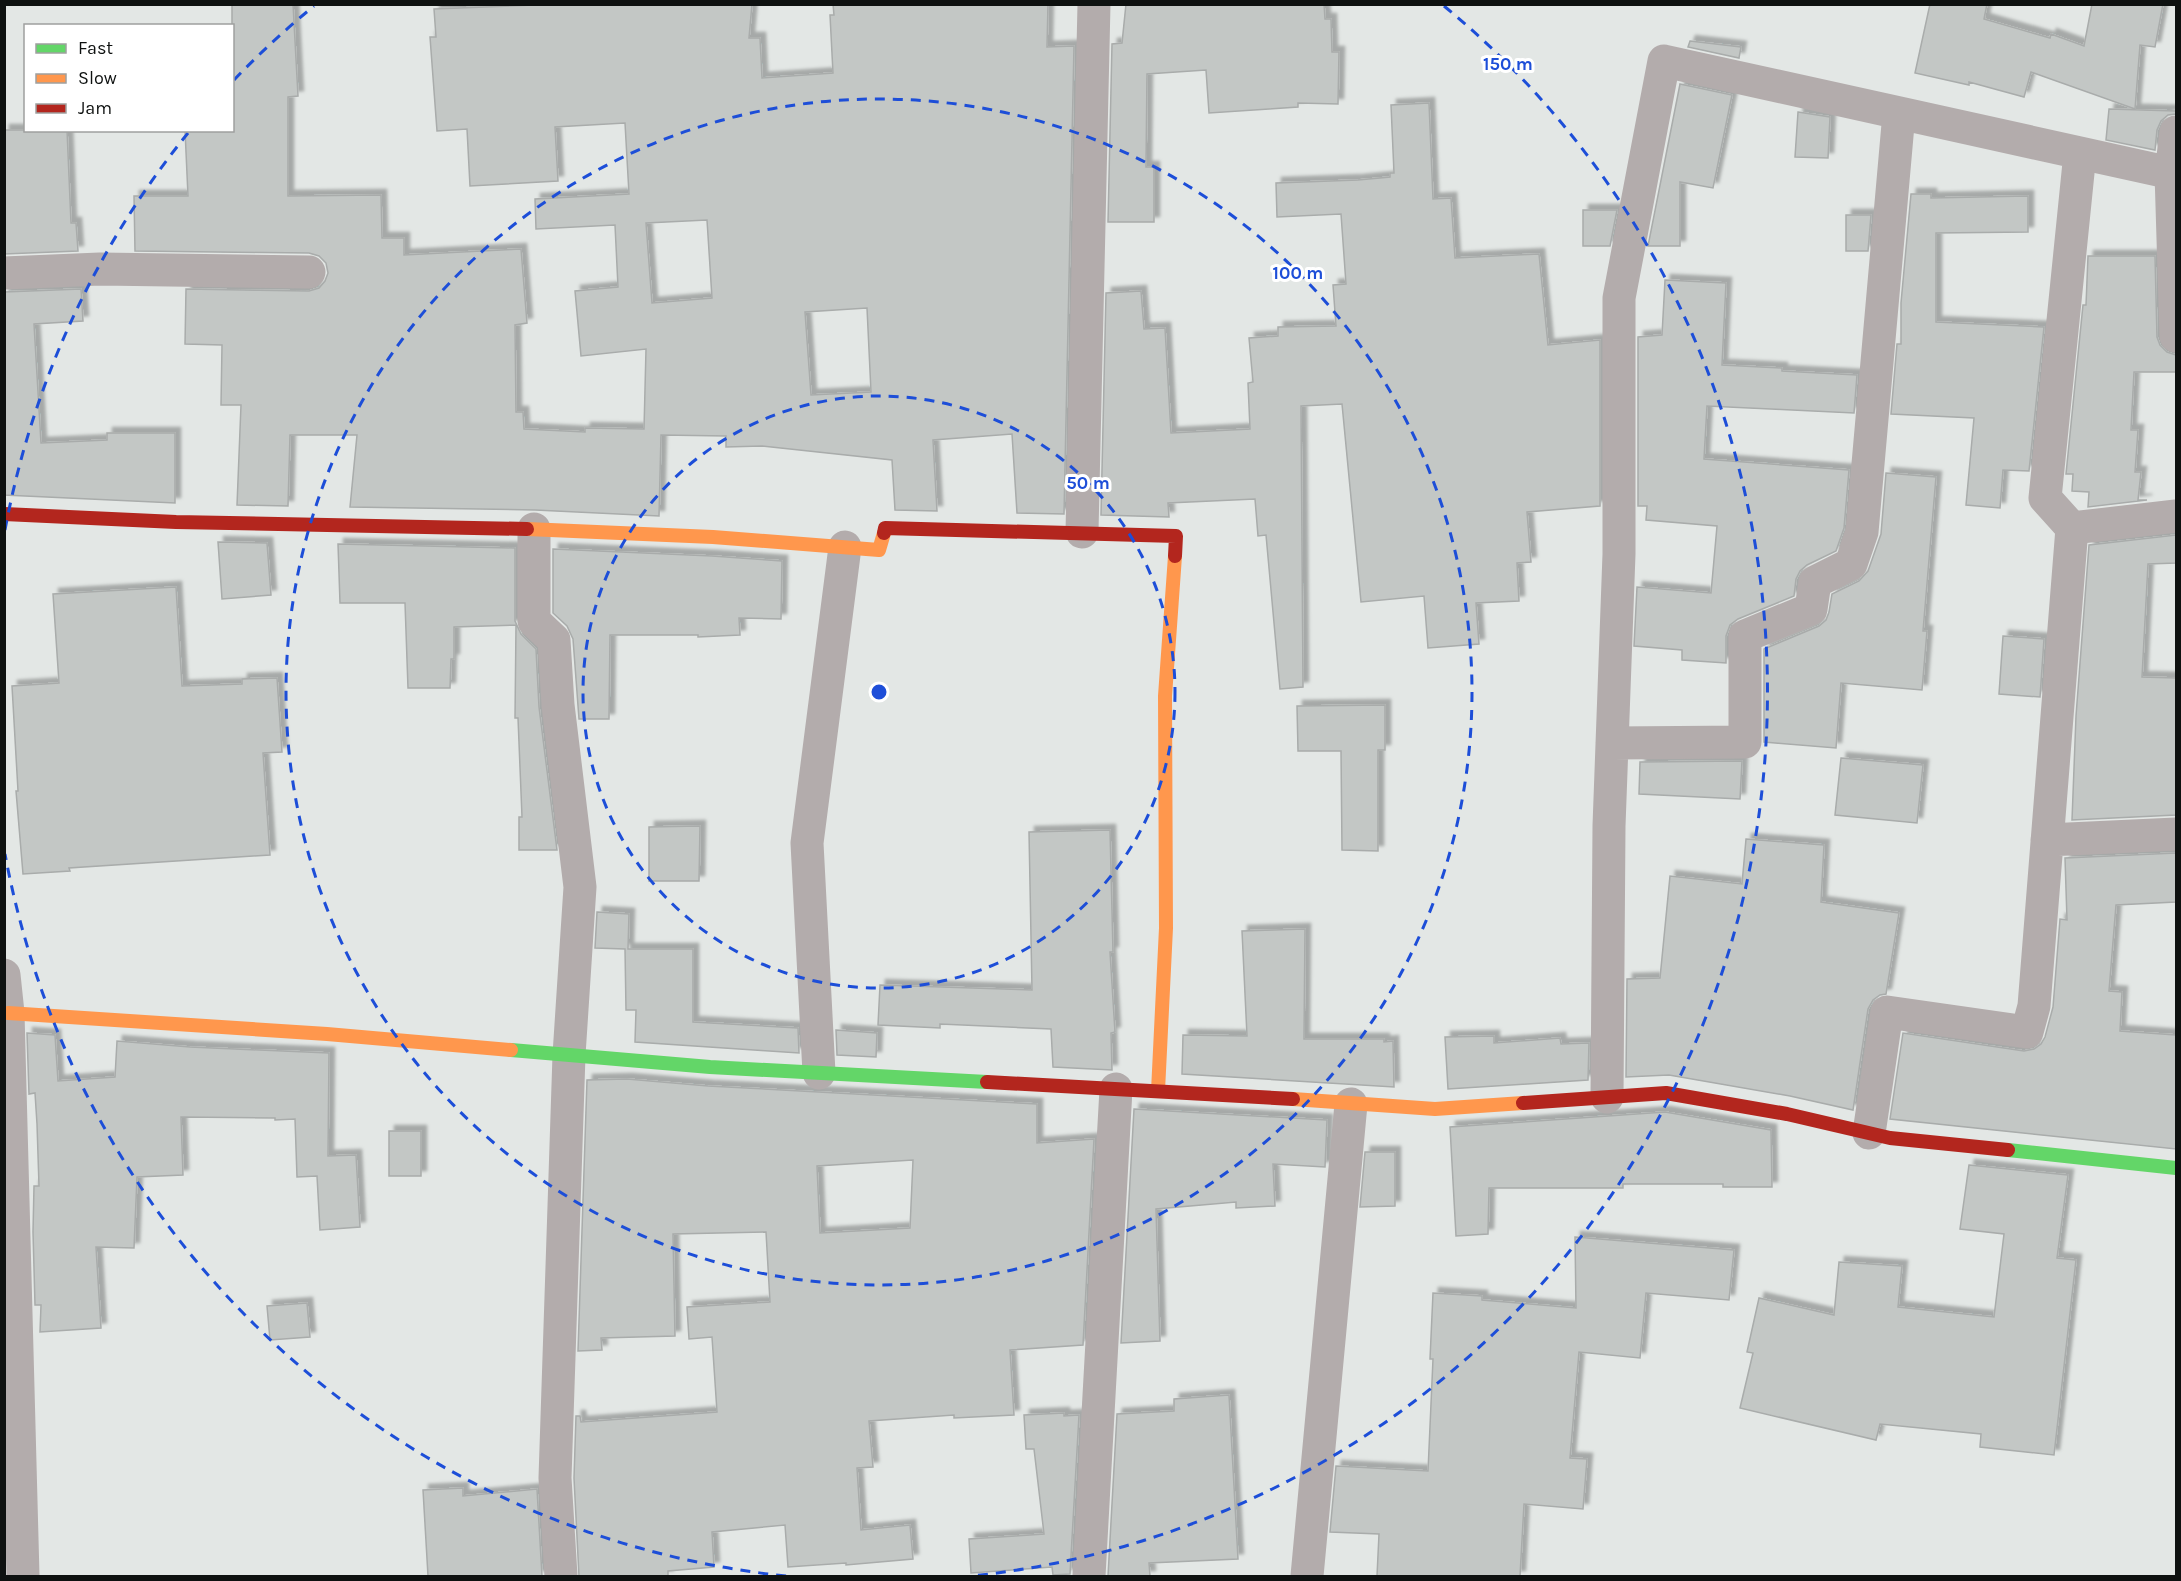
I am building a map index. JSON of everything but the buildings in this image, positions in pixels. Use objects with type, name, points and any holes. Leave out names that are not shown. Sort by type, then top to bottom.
[{"type":"street","points":[[1082,532],[1094,4]]},
{"type":"street","points":[[1607,1097],[1609,826],[1619,554],[1619,298],[1664,61],[2171,173]]},
{"type":"street","points":[[1612,743],[1745,741],[1745,636],[1811,609],[1815,582],[1851,564],[1862,532],[1899,113]]},
{"type":"street","points":[[2176,132],[2171,173],[2176,336]]},
{"type":"street","points":[[1869,1133],[1887,1012],[2027,1032],[2034,1006],[2072,528],[2045,498],[2080,153]]},
{"type":"street","points":[[4,273],[100,269],[309,272]]},
{"type":"street","points":[[4,514],[176,522],[534,529],[713,537],[879,550],[885,528],[1176,536],[1165,696],[1166,928],[1158,1091]]},
{"type":"street","points":[[2072,528],[2176,516]]},
{"type":"street","points":[[534,529],[534,621],[554,640],[558,705],[580,888],[569,1055],[555,1478],[561,1576]]},
{"type":"street","points":[[819,1073],[807,843],[845,547]]},
{"type":"street","points":[[2047,840],[2176,834]]},
{"type":"street","points":[[17,1556],[6,993],[327,1034],[710,1067],[1158,1091],[1435,1110],[1666,1093],[1787,1114],[1890,1138],[2176,1168]]},
{"type":"street","points":[[1089,1576],[1116,1089]]},
{"type":"street","points":[[1307,1576],[1351,1104]]},
{"type":"traffic: fast","points":[[511,1050],[710,1067],[987,1082]]},
{"type":"traffic: fast","points":[[2008,1150],[2176,1168]]},
{"type":"traffic: slow","points":[[527,529],[713,537],[879,550],[884,533]]},
{"type":"traffic: slow","points":[[1158,1091],[1166,928],[1165,696],[1175,556]]},
{"type":"traffic: slow","points":[[8,1013],[327,1034],[511,1050]]},
{"type":"traffic: slow","points":[[1293,1099],[1435,1109],[1523,1103]]},
{"type":"traffic: jam","points":[[4,514],[176,522],[527,529]]},
{"type":"traffic: jam","points":[[884,533],[885,528],[1176,536],[1175,556]]},
{"type":"traffic: jam","points":[[987,1082],[1293,1099]]},
{"type":"traffic: jam","points":[[1523,1103],[1666,1093],[1787,1114],[1890,1138],[2008,1150]]}]
